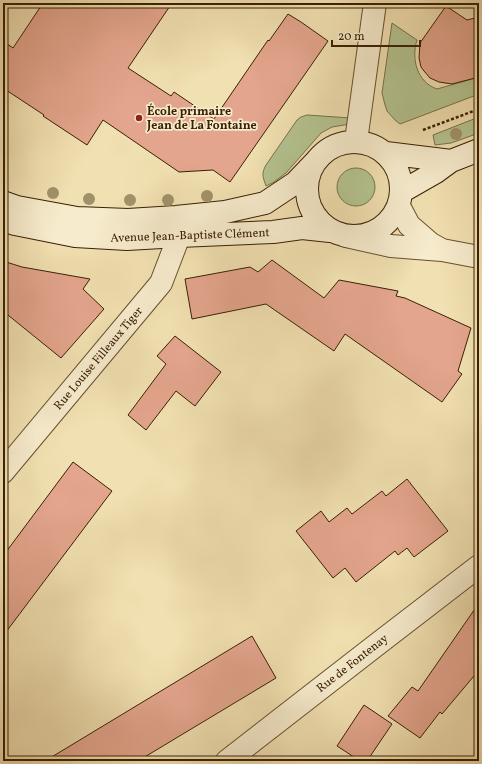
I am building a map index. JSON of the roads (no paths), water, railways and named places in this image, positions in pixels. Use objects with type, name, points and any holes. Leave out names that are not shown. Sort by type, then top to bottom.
[{"type":"street","points":[[356,142],[375,3]]},
{"type":"street","points":[[451,161],[386,153],[372,145],[356,142],[342,143],[329,149],[318,159],[310,173],[307,189],[310,205],[318,219],[338,233],[391,246],[442,250],[479,257]]},
{"type":"street","points":[[338,233],[362,236],[378,230],[390,220],[400,199],[451,161],[479,150]]},
{"type":"street","points":[[386,153],[400,176],[400,199],[409,225],[431,244],[442,250]]},
{"type":"street","name":"Avenue Jean-Baptiste Clément","points":[[3,202],[18,207],[78,218],[128,220],[225,212],[265,203],[295,183],[318,159]]},
{"type":"street","name":"Avenue Jean-Baptiste Clément","points":[[3,220],[15,224],[75,236],[128,239],[273,232],[302,228],[338,233]]},
{"type":"street","name":"Rue Louise Filleaux Tiger","points":[[3,472],[161,283],[179,236]]},
{"type":"street","name":"Rue de Fontenay","points":[[227,761],[479,566]]},
{"type":"place","name":"École primaire Jean de La Fontaine","points":[[139,118]]}]
